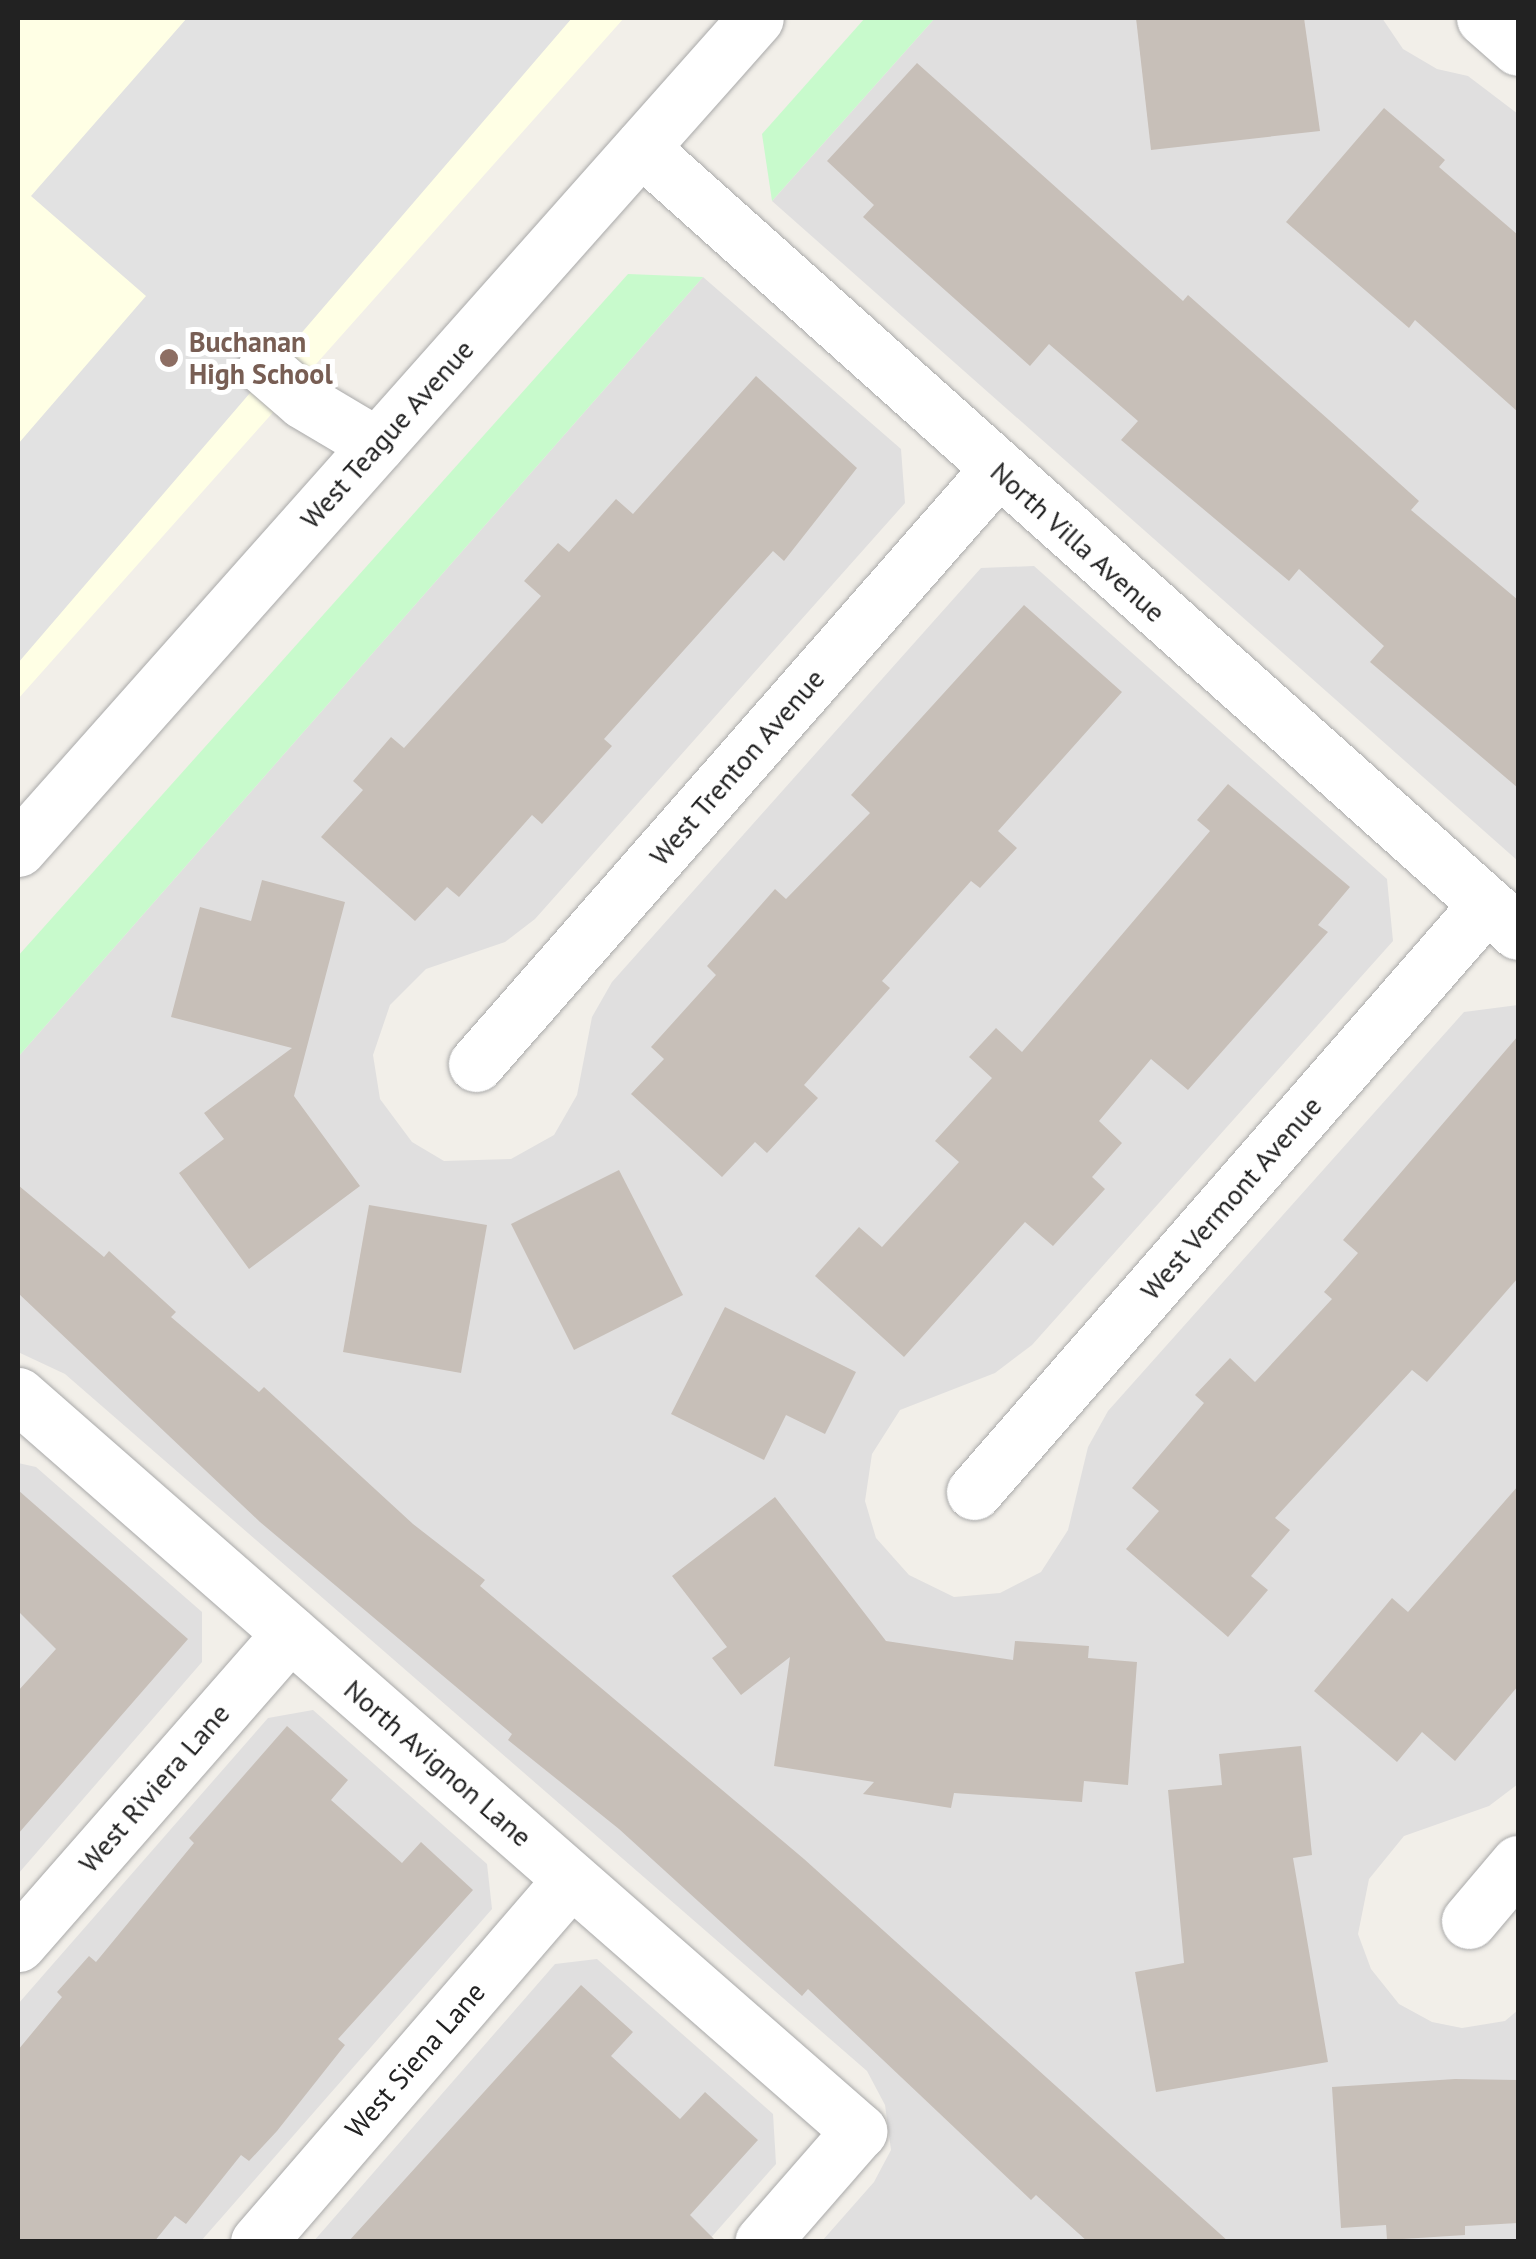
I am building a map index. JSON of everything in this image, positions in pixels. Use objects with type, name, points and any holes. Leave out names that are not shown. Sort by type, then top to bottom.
[{"type":"street","name":"West Teague Avenue","points":[[18,850],[756,18]]},
{"type":"street","points":[[1484,18],[1518,48]]},
{"type":"street","name":"North Villa Avenue","points":[[640,148],[1503,918]]},
{"type":"street","points":[[266,368],[302,400],[376,445]]},
{"type":"street","name":"West Trenton Avenue","points":[[476,1064],[997,470]]},
{"type":"street","name":"West Vermont Avenue","points":[[974,1492],[1503,918]]},
{"type":"street","name":"North Avignon Lane","points":[[18,1395],[859,2131],[762,2242]]},
{"type":"street","name":"West Riviera Lane","points":[[18,1944],[290,1632]]},
{"type":"street","points":[[1469,1921],[1518,1863]]},
{"type":"street","name":"West Siena Lane","points":[[258,2242],[572,1879]]},
{"type":"shaded area","name":"Buchanan High School","points":[[18,18],[624,18],[18,699]]},
{"type":"shaded area","name":"Buchanan High School","points":[[187,18],[572,18],[18,663],[18,444],[146,296],[31,196]]},
{"type":"shaded area","points":[[935,18],[1382,18],[1403,49],[1437,69],[1468,76],[1518,114],[1518,861],[772,201]]},
{"type":"shaded area","points":[[703,277],[901,449],[905,503],[535,919],[505,942],[426,969],[390,1005],[373,1055],[380,1099],[412,1142],[444,1161],[511,1159],[554,1135],[577,1095],[592,1017],[612,982],[981,568],[1034,566],[1387,879],[1393,941],[1032,1345],[995,1373],[900,1410],[872,1454],[865,1501],[876,1538],[909,1575],[954,1597],[1000,1593],[1041,1572],[1068,1530],[1088,1447],[1108,1411],[1464,1012],[1518,1005],[1518,1784],[1489,1806],[1404,1836],[1369,1879],[1358,1934],[1371,1969],[1399,2004],[1432,2022],[1462,2028],[1505,2021],[1518,2010],[1518,2241],[822,2241],[874,2182],[891,2150],[885,2105],[867,2071],[65,1374],[18,1352],[18,1057]]},
{"type":"shaded area","points":[[18,1463],[36,1467],[202,1612],[202,1662],[18,1874]]},
{"type":"shaded area","points":[[313,1710],[487,1864],[492,1909],[201,2241],[18,2242],[18,2004],[268,1718]]},
{"type":"shaded area","points":[[597,1959],[773,2114],[776,2164],[708,2241],[313,2242],[555,1964]]},
{"type":"green space","points":[[865,18],[935,18],[772,201],[762,134]]},
{"type":"green space","points":[[628,274],[703,277],[18,1057],[18,956]]},
{"type":"building","points":[[1136,18],[1304,18],[1320,131],[1151,150]]},
{"type":"building","points":[[917,63],[1183,301],[1188,295],[1329,420],[1419,501],[1411,510],[1518,600],[1518,788],[1370,662],[1384,646],[1299,569],[1289,581],[1121,440],[1138,421],[1049,344],[1030,366],[863,217],[874,205],[827,161]]},
{"type":"building","points":[[1384,108],[1445,160],[1439,167],[1518,235],[1518,412],[1415,320],[1409,328],[1286,222]]},
{"type":"building","points":[[756,376],[857,468],[784,561],[773,551],[604,739],[612,746],[542,824],[532,815],[459,897],[447,887],[415,921],[321,837],[363,790],[353,781],[391,737],[404,748],[541,596],[524,581],[558,543],[569,552],[616,499],[633,514]]},
{"type":"building","points":[[1024,605],[1122,692],[998,831],[1017,848],[980,888],[971,881],[882,981],[890,988],[804,1085],[818,1098],[767,1153],[755,1142],[722,1177],[631,1094],[664,1059],[651,1047],[716,975],[707,966],[775,889],[786,899],[870,813],[851,795]]},
{"type":"building","points":[[1228,784],[1350,887],[1318,925],[1328,932],[1188,1090],[1151,1059],[1099,1121],[1122,1143],[1092,1177],[1105,1189],[1053,1246],[1025,1222],[904,1357],[815,1276],[859,1227],[882,1247],[959,1162],[935,1141],[992,1078],[969,1057],[996,1028],[1022,1052],[1210,831],[1197,820]]},
{"type":"building","points":[[262,880],[345,902],[294,1096],[360,1186],[249,1269],[179,1173],[224,1139],[204,1113],[292,1048],[171,1017],[200,907],[251,921]]},
{"type":"building","points":[[1518,1036],[1518,1278],[1427,1382],[1412,1370],[1275,1518],[1290,1530],[1251,1576],[1268,1590],[1228,1637],[1126,1549],[1159,1511],[1132,1488],[1204,1403],[1195,1395],[1230,1358],[1255,1382],[1332,1299],[1324,1292],[1358,1253],[1343,1240]]},
{"type":"building","points":[[619,1170],[683,1295],[574,1350],[511,1224]]},
{"type":"building","points":[[18,1185],[104,1257],[109,1251],[176,1312],[171,1317],[259,1392],[264,1387],[413,1524],[485,1580],[480,1586],[804,1859],[1229,2242],[1088,2242],[1036,2195],[1031,2200],[808,1989],[802,1996],[619,1829],[508,1740],[512,1734],[260,1522],[18,1293]]},
{"type":"building","points":[[369,1205],[487,1225],[461,1373],[343,1352]]},
{"type":"building","points":[[725,1307],[856,1372],[825,1434],[786,1415],[764,1460],[671,1414]]},
{"type":"building","points":[[1518,1486],[1518,1686],[1455,1761],[1422,1732],[1397,1762],[1314,1691],[1392,1598],[1408,1612]]},
{"type":"building","points":[[18,1490],[188,1639],[18,1834],[18,1691],[56,1649],[18,1611]]},
{"type":"building","points":[[775,1497],[886,1641],[1013,1660],[1015,1641],[1089,1646],[1088,1658],[1137,1662],[1128,1785],[1084,1781],[1082,1802],[954,1793],[951,1808],[863,1794],[874,1782],[774,1766],[790,1657],[741,1695],[712,1658],[727,1647],[672,1576]]},
{"type":"building","points":[[287,1726],[348,1780],[331,1800],[402,1863],[421,1842],[473,1890],[338,2039],[345,2045],[277,2131],[249,2161],[241,2155],[186,2224],[175,2216],[154,2242],[18,2242],[18,2050],[62,1997],[57,1992],[89,1956],[96,1962],[194,1843],[189,1838]]},
{"type":"building","points":[[1301,1746],[1312,1855],[1293,1858],[1328,2062],[1156,2092],[1135,1972],[1184,1963],[1168,1790],[1222,1785],[1219,1754]]},
{"type":"building","points":[[581,1985],[633,2032],[611,2056],[680,2119],[705,2092],[758,2140],[690,2215],[717,2242],[348,2242]]},
{"type":"building","points":[[1455,2079],[1518,2080],[1518,2223],[1465,2226],[1465,2235],[1387,2240],[1386,2225],[1341,2228],[1332,2087]]},
{"type":"place","name":"Buchanan High School","points":[[169,358]]}]
